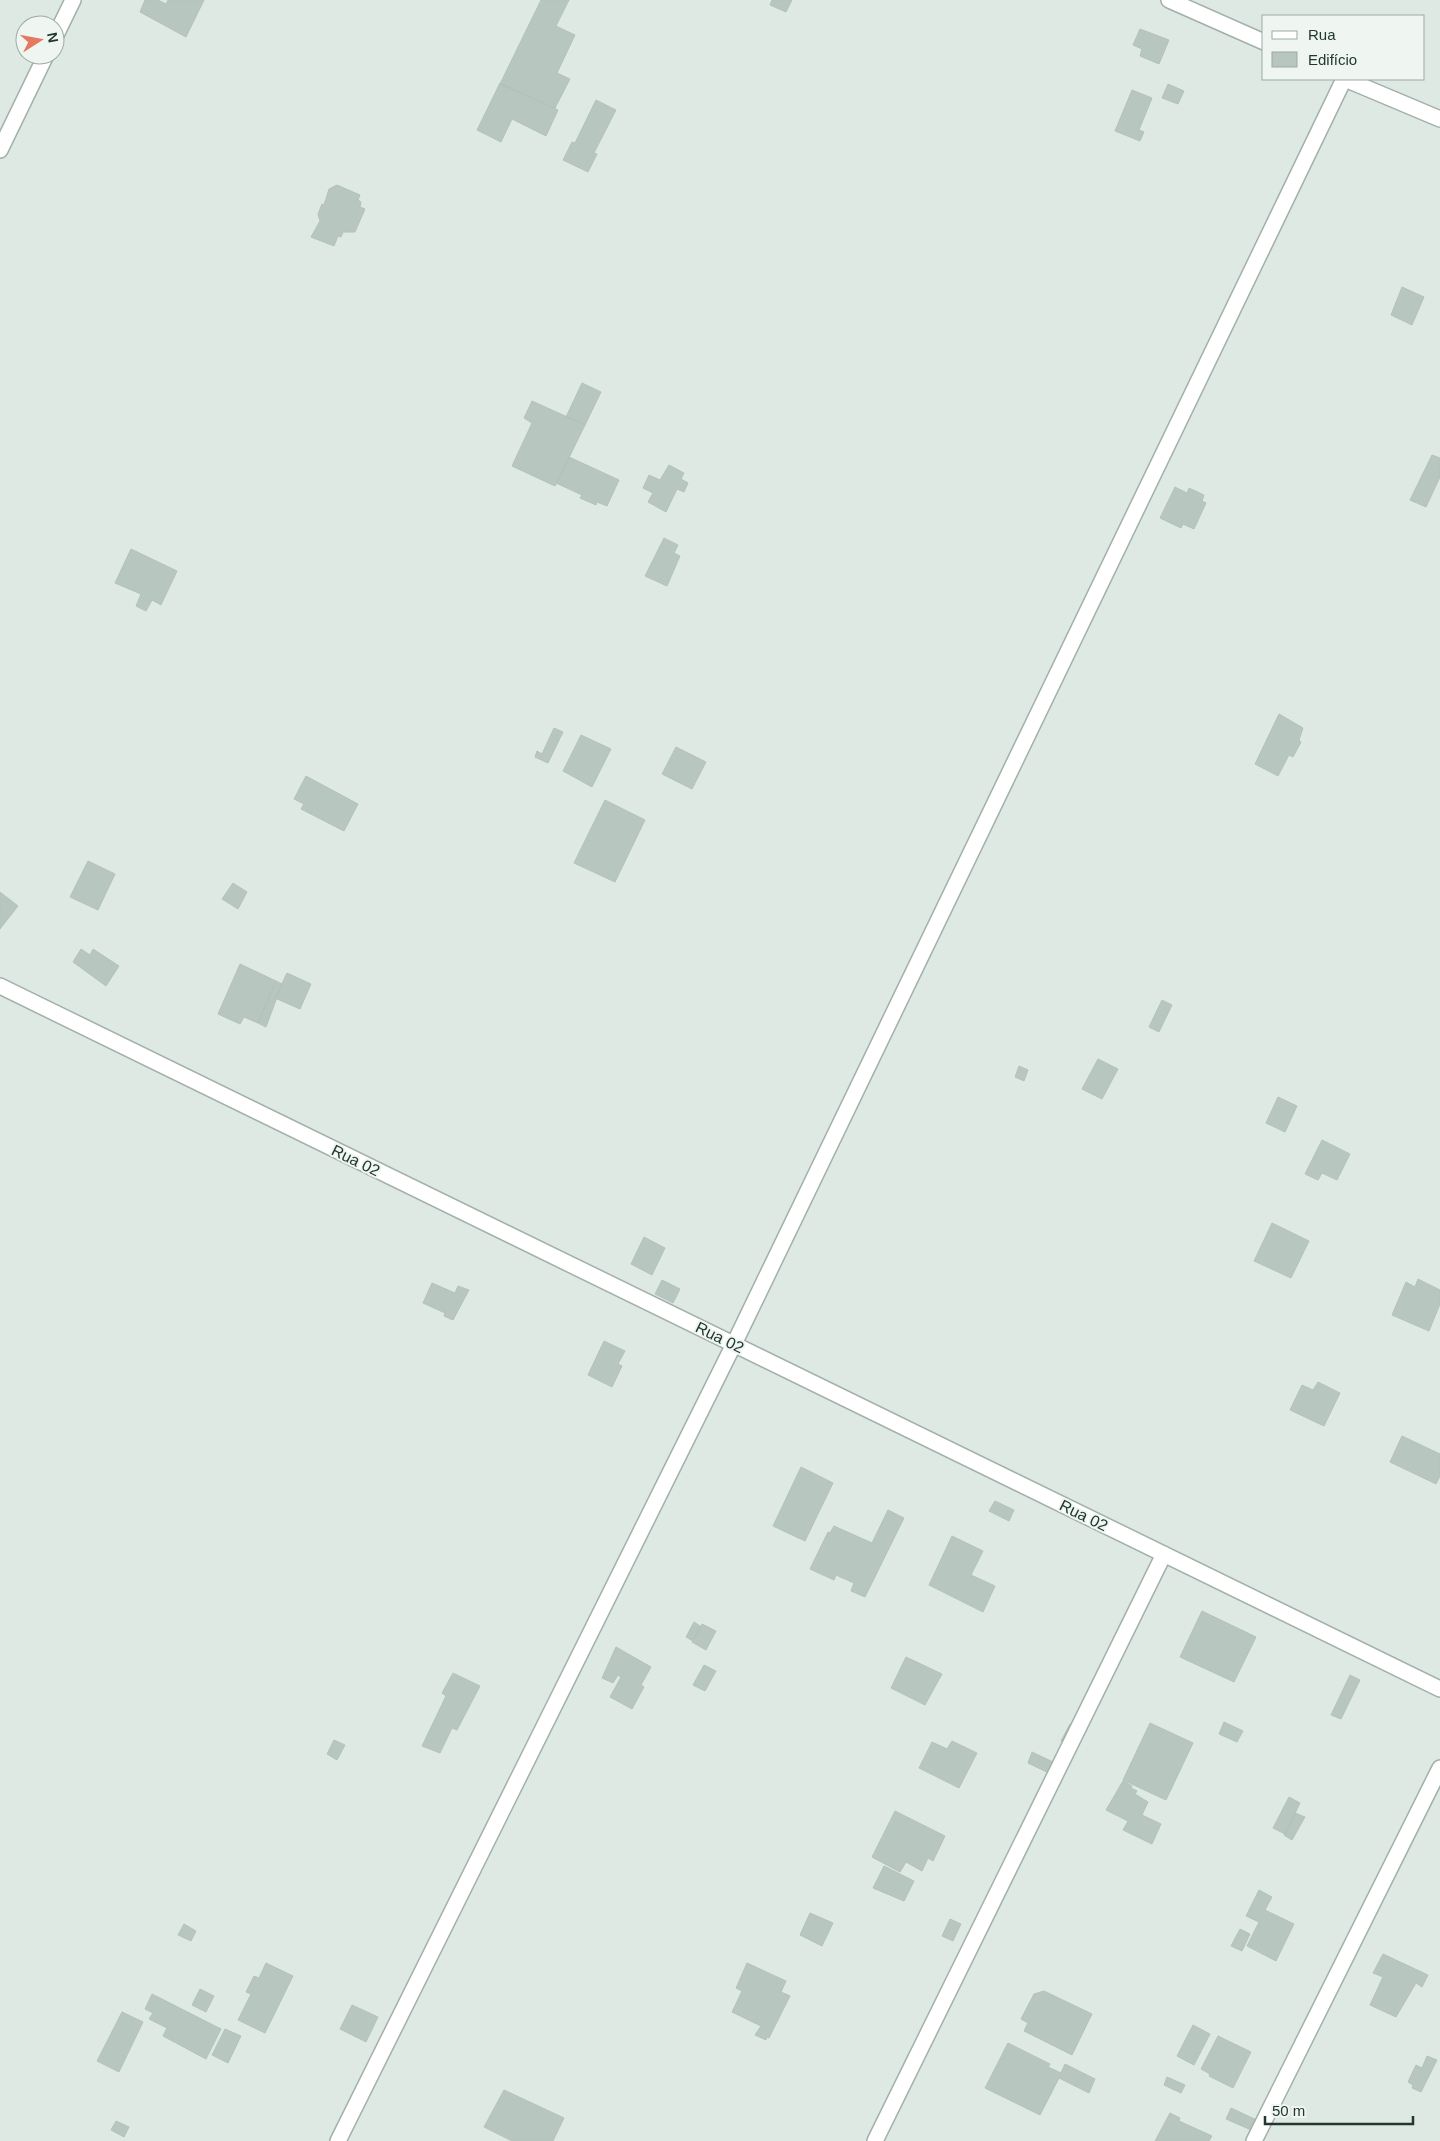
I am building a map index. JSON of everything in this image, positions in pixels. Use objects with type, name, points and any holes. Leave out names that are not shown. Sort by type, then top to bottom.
[{"type":"street","points":[[65,16],[73,0]]},
{"type":"street","points":[[1169,0],[1262,41]]},
{"type":"street","points":[[0,150],[41,65]]},
{"type":"street","points":[[338,2141],[734,1344],[1345,80]]},
{"type":"street","points":[[1347,80],[1440,119]]},
{"type":"street","name":"Rua 02","points":[[0,986],[1440,1689]]},
{"type":"street","points":[[875,2141],[1164,1554]]},
{"type":"street","points":[[1254,2141],[1440,1768]]},
{"type":"building","points":[[145,0],[158,0],[166,4],[168,0],[204,0],[186,37],[140,12]]},
{"type":"building","points":[[541,0],[569,0],[556,26],[575,35],[557,73],[570,79],[555,108],[500,84]]},
{"type":"building","points":[[772,0],[792,0],[786,12],[770,5]]},
{"type":"building","points":[[1140,29],[1169,40],[1159,64],[1140,56],[1142,49],[1133,45]]},
{"type":"building","points":[[500,83],[558,110],[546,136],[512,119],[501,142],[477,130]]},
{"type":"building","points":[[1168,84],[1184,91],[1178,104],[1162,98]]},
{"type":"building","points":[[1132,90],[1152,98],[1139,130],[1144,132],[1140,141],[1115,131]]},
{"type":"building","points":[[596,100],[616,110],[594,153],[597,154],[588,172],[563,160],[572,142],[575,143]]},
{"type":"building","points":[[337,185],[360,195],[358,200],[361,202],[360,207],[365,209],[355,232],[343,232],[341,237],[338,236],[334,246],[311,237],[320,221],[318,214],[322,204],[324,205],[329,189]]},
{"type":"building","points":[[1402,287],[1424,297],[1412,325],[1391,315]]},
{"type":"building","points":[[582,383],[601,392],[585,425],[566,417]]},
{"type":"building","points":[[532,401],[585,425],[555,486],[512,466],[532,423],[524,418]]},
{"type":"building","points":[[1432,455],[1440,458],[1440,477],[1426,507],[1410,500]]},
{"type":"building","points":[[569,457],[619,480],[607,506],[597,502],[596,505],[580,498],[582,495],[556,483]]},
{"type":"building","points":[[669,465],[684,473],[681,479],[688,483],[684,492],[677,489],[666,512],[648,502],[653,493],[643,488],[649,475],[660,480]]},
{"type":"building","points":[[1175,487],[1187,493],[1189,488],[1204,495],[1202,501],[1206,503],[1194,529],[1183,524],[1181,528],[1160,518]]},
{"type":"building","points":[[664,538],[678,545],[674,553],[680,556],[667,586],[645,576]]},
{"type":"building","points":[[131,549],[177,571],[161,605],[152,600],[146,611],[136,606],[141,594],[115,583]]},
{"type":"building","points":[[1279,714],[1303,728],[1299,740],[1301,742],[1293,757],[1289,755],[1278,776],[1255,764]]},
{"type":"building","points":[[554,728],[563,732],[548,763],[535,757],[537,751],[542,754]]},
{"type":"building","points":[[581,735],[611,749],[592,787],[563,771]]},
{"type":"building","points":[[676,747],[706,762],[692,789],[662,774]]},
{"type":"building","points":[[306,776],[358,804],[344,831],[301,809],[304,804],[294,799]]},
{"type":"building","points":[[605,800],[645,820],[615,882],[574,863]]},
{"type":"building","points":[[88,861],[115,874],[98,910],[70,897]]},
{"type":"building","points":[[233,883],[247,892],[238,909],[222,899]]},
{"type":"building","points":[[0,892],[18,906],[0,929]]},
{"type":"building","points":[[81,949],[90,955],[93,949],[119,966],[106,986],[73,962]]},
{"type":"building","points":[[240,964],[276,981],[258,1023],[244,1017],[240,1024],[218,1014]]},
{"type":"building","points":[[287,973],[311,984],[300,1009],[275,998]]},
{"type":"building","points":[[276,981],[282,984],[266,1027],[258,1023]]},
{"type":"building","points":[[1162,1000],[1172,1005],[1159,1032],[1149,1027]]},
{"type":"building","points":[[1098,1059],[1118,1069],[1102,1099],[1082,1089]]},
{"type":"building","points":[[1019,1066],[1028,1070],[1024,1081],[1015,1077]]},
{"type":"building","points":[[1278,1097],[1297,1106],[1285,1132],[1266,1123]]},
{"type":"building","points":[[1322,1140],[1350,1154],[1337,1180],[1322,1173],[1318,1180],[1305,1174]]},
{"type":"building","points":[[1272,1223],[1309,1241],[1291,1278],[1254,1261]]},
{"type":"building","points":[[644,1237],[665,1248],[652,1275],[631,1264]]},
{"type":"building","points":[[1418,1279],[1440,1290],[1440,1304],[1429,1331],[1392,1315],[1406,1282],[1415,1287]]},
{"type":"building","points":[[662,1280],[680,1289],[673,1303],[655,1294]]},
{"type":"building","points":[[432,1283],[455,1293],[458,1286],[469,1290],[453,1320],[444,1316],[445,1313],[423,1303]]},
{"type":"building","points":[[604,1341],[625,1351],[618,1364],[622,1366],[612,1387],[588,1375]]},
{"type":"building","points":[[1318,1382],[1340,1393],[1324,1426],[1290,1410],[1302,1385],[1313,1390]]},
{"type":"building","points":[[1402,1436],[1440,1454],[1440,1476],[1436,1484],[1390,1462]]},
{"type":"building","points":[[801,1467],[833,1483],[805,1541],[773,1526]]},
{"type":"building","points":[[995,1501],[1014,1510],[1009,1521],[989,1511]]},
{"type":"building","points":[[888,1510],[904,1518],[865,1597],[851,1591],[854,1583],[836,1575],[834,1580],[810,1569],[828,1532],[830,1533],[834,1526],[872,1543]]},
{"type":"building","points":[[952,1536],[983,1551],[971,1575],[995,1586],[983,1612],[929,1585]]},
{"type":"building","points":[[1202,1611],[1256,1637],[1234,1682],[1180,1657]]},
{"type":"building","points":[[694,1622],[700,1626],[693,1641],[686,1637]]},
{"type":"building","points":[[702,1624],[716,1631],[706,1650],[692,1642]]},
{"type":"building","points":[[616,1647],[651,1667],[641,1685],[644,1687],[632,1709],[610,1697],[621,1677],[618,1675],[613,1683],[602,1678]]},
{"type":"building","points":[[906,1657],[942,1674],[925,1705],[891,1688]]},
{"type":"building","points":[[704,1665],[716,1671],[705,1691],[693,1685]]},
{"type":"building","points":[[453,1673],[480,1686],[457,1730],[452,1728],[440,1753],[422,1746],[446,1696],[442,1693]]},
{"type":"building","points":[[1350,1675],[1360,1680],[1341,1719],[1331,1715]]},
{"type":"building","points":[[1224,1722],[1243,1731],[1237,1742],[1219,1734]]},
{"type":"building","points":[[1150,1723],[1193,1743],[1166,1800],[1123,1780]]},
{"type":"building","points":[[1070,1724],[1078,1728],[1055,1776],[1028,1763],[1032,1752],[1053,1762],[1064,1742],[1061,1741]]},
{"type":"building","points":[[334,1740],[345,1745],[337,1760],[327,1754]]},
{"type":"building","points":[[952,1741],[977,1753],[959,1788],[919,1768],[932,1742],[947,1749]]},
{"type":"building","points":[[1123,1781],[1137,1791],[1135,1794],[1148,1802],[1142,1815],[1161,1824],[1152,1844],[1123,1830],[1128,1821],[1106,1810]]},
{"type":"building","points":[[1289,1797],[1300,1803],[1285,1834],[1273,1828]]},
{"type":"building","points":[[895,1811],[945,1836],[933,1861],[928,1858],[922,1871],[906,1862],[900,1872],[872,1857]]},
{"type":"building","points":[[1295,1813],[1305,1817],[1292,1840],[1284,1835]]},
{"type":"building","points":[[884,1866],[914,1881],[904,1901],[873,1888]]},
{"type":"building","points":[[1259,1890],[1272,1897],[1265,1910],[1294,1924],[1276,1961],[1247,1946],[1259,1922],[1246,1916]]},
{"type":"building","points":[[810,1913],[833,1923],[822,1946],[800,1935]]},
{"type":"building","points":[[950,1919],[961,1924],[953,1941],[942,1936]]},
{"type":"building","points":[[184,1924],[196,1931],[191,1941],[178,1935]]},
{"type":"building","points":[[1240,1929],[1250,1934],[1242,1951],[1231,1946]]},
{"type":"building","points":[[1383,1954],[1428,1975],[1422,1987],[1416,1983],[1396,2017],[1370,2005],[1383,1977],[1373,1973]]},
{"type":"building","points":[[266,1963],[293,1976],[265,2033],[238,2020],[251,1994],[246,1992],[254,1976],[259,1978]]},
{"type":"building","points":[[747,1963],[786,1981],[781,1992],[790,1996],[769,2038],[767,2037],[766,2040],[755,2035],[761,2026],[732,2012],[742,1991],[736,1988]]},
{"type":"building","points":[[200,1989],[214,1996],[206,2012],[192,2005]]},
{"type":"building","points":[[1044,1991],[1092,2014],[1072,2055],[1024,2031],[1028,2023],[1021,2019],[1034,1994]]},
{"type":"building","points":[[152,1994],[221,2029],[206,2059],[163,2036],[167,2028],[149,2019],[153,2013],[145,2009]]},
{"type":"building","points":[[352,2005],[378,2017],[366,2042],[340,2029]]},
{"type":"building","points":[[122,2012],[143,2022],[119,2072],[97,2061]]},
{"type":"building","points":[[1193,2025],[1210,2034],[1194,2065],[1177,2056]]},
{"type":"building","points":[[225,2029],[241,2036],[228,2063],[212,2055]]},
{"type":"building","points":[[1218,2036],[1251,2052],[1233,2088],[1209,2076],[1210,2074],[1201,2069]]},
{"type":"building","points":[[1008,2043],[1050,2064],[1048,2067],[1061,2073],[1065,2064],[1095,2079],[1089,2093],[1059,2078],[1040,2115],[985,2088]]},
{"type":"building","points":[[1427,2056],[1437,2060],[1421,2092],[1412,2088],[1413,2085],[1408,2082],[1416,2065],[1422,2068]]},
{"type":"building","points":[[1167,2077],[1185,2085],[1181,2093],[1164,2085]]},
{"type":"building","points":[[504,2090],[564,2118],[553,2141],[512,2141],[484,2127]]},
{"type":"building","points":[[1231,2108],[1263,2123],[1258,2133],[1226,2119]]},
{"type":"building","points":[[1170,2113],[1180,2118],[1179,2121],[1212,2136],[1209,2141],[1155,2141]]},
{"type":"building","points":[[116,2121],[129,2127],[124,2137],[111,2130]]}]
